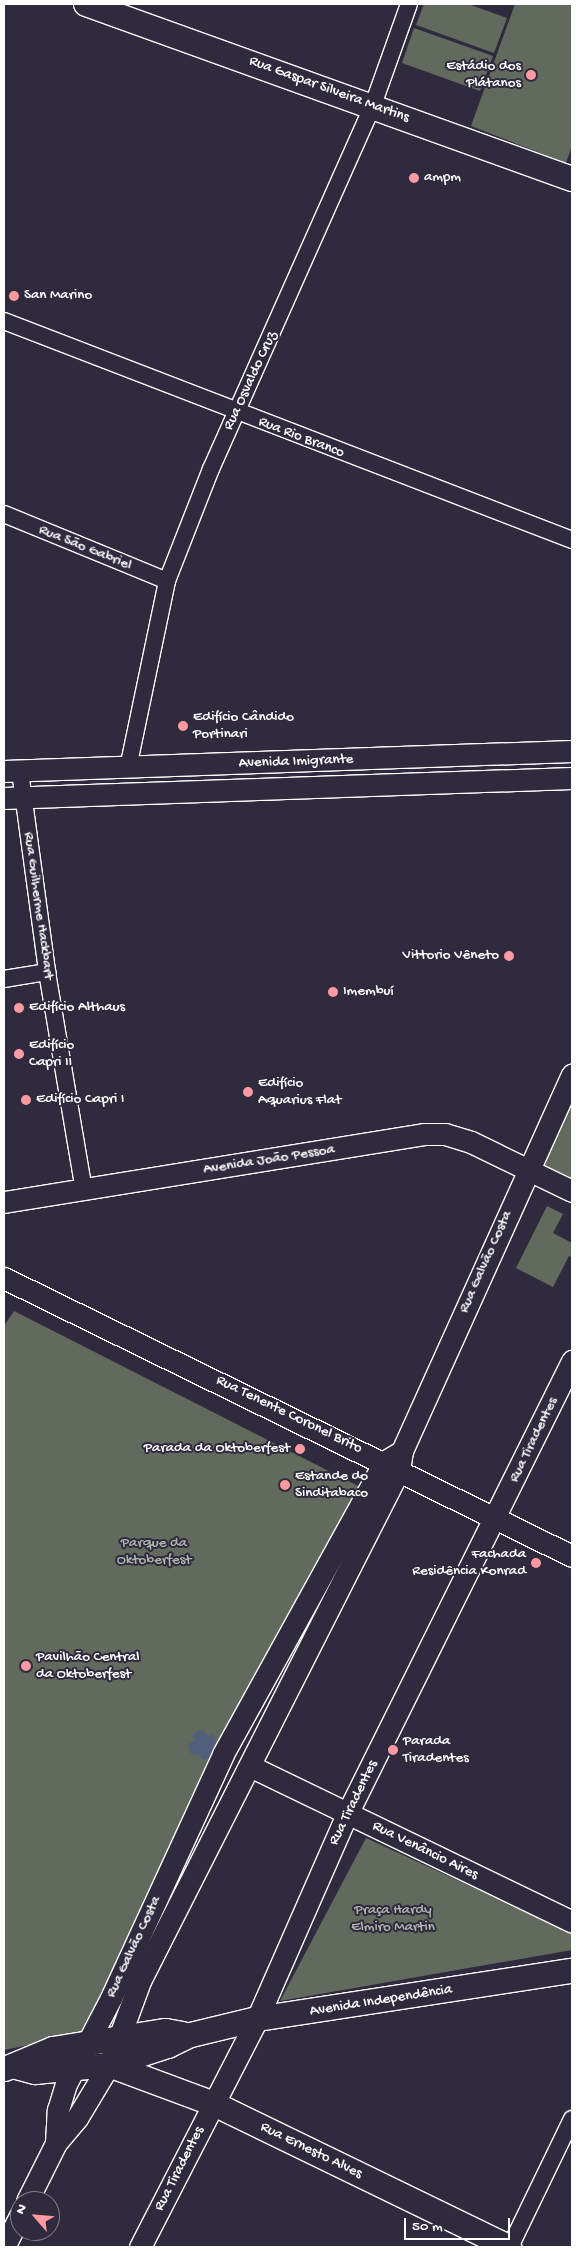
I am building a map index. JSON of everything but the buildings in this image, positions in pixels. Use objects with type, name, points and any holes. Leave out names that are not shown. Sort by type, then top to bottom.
[{"type":"main road","name":"Rua Gaspar Silveira Martins","points":[[86,4],[572,180]]},
{"type":"main road","name":"Avenida Independência","points":[[10,2068],[34,2072],[109,2065],[168,2046],[191,2035],[256,2019],[572,1971]]},
{"type":"main road","name":"Avenida Independência","points":[[10,2068],[31,2056],[85,2042],[118,2040],[166,2031],[191,2035]]},
{"type":"main road","name":"Rua Ernesto Alves","points":[[109,2065],[214,2104],[509,2247]]},
{"type":"street","name":"Rua Osvaldo Cruz","points":[[128,768],[167,581],[236,413],[372,106],[409,4]]},
{"type":"street","name":"Rua Rio Branco","points":[[4,322],[236,413],[572,540]]},
{"type":"street","name":"Rua São Gabriel","points":[[4,514],[167,581]]},
{"type":"street","name":"Avenida Imigrante","points":[[572,751],[12,771],[13,798],[572,778]]},
{"type":"street","name":"Rua Guilherme Hackbart","points":[[13,798],[47,972],[84,1190]]},
{"type":"street","points":[[4,979],[47,972]]},
{"type":"street","name":"Rua Galvão Costa","points":[[32,2191],[56,2143],[77,2118],[109,2065],[140,1981],[250,1766],[395,1461],[527,1171],[570,1084]]},
{"type":"street","name":"Avenida João Pessoa","points":[[4,1202],[424,1134],[457,1137],[572,1191]]},
{"type":"street","name":"Rua Tenente Coronel Brito","points":[[4,1278],[395,1461],[496,1517],[572,1556]]},
{"type":"street","name":"Rua Tiradentes","points":[[140,2247],[256,2019],[347,1814],[572,1361]]},
{"type":"street","name":"Rua Galvão Costa","points":[[56,2143],[58,2110],[73,2069],[85,2042],[111,1998],[223,1754],[395,1461]]},
{"type":"street","points":[[223,1754],[232,1744],[244,1744],[252,1756],[250,1766]]},
{"type":"street","name":"Rua Venâncio Aires","points":[[250,1766],[572,1922]]},
{"type":"street","points":[[509,2247],[572,2119]]},
{"type":"street","points":[[4,2247],[10,2235]]},
{"type":"green space","points":[[424,4],[468,4],[507,18],[494,53],[416,25]]},
{"type":"green space","name":"Estádio dos Plátanos","points":[[515,4],[572,4],[572,146],[566,163],[471,126]]},
{"type":"green space","points":[[414,28],[493,56],[480,91],[402,63]]},
{"type":"green space","points":[[572,1103],[572,1188],[539,1171]]},
{"type":"green space","points":[[547,1206],[563,1214],[553,1233],[572,1243],[572,1257],[569,1256],[553,1287],[516,1268]]},
{"type":"green space","name":"Parque da Oktoberfest","points":[[14,1311],[364,1489],[145,1914],[79,2035],[4,2050],[4,1326]]},
{"type":"green space","name":"Praça Hardy Elmiro Martin","points":[[366,1838],[572,1933],[572,1950],[280,2001]]},
{"type":"water","points":[[203,1730],[210,1737],[212,1734],[215,1736],[217,1749],[213,1748],[213,1757],[204,1760],[200,1758],[201,1755],[191,1754],[188,1745],[195,1739],[192,1737],[195,1733]]},
{"type":"place","name":"Estádio dos Plátanos","points":[[531,75]]},
{"type":"place","name":"ampm","points":[[414,178]]},
{"type":"place","name":"San Marino","points":[[14,296]]},
{"type":"place","name":"Edifício Cândido Portinari","points":[[183,726]]},
{"type":"place","name":"Vittorio Vêneto","points":[[509,956]]},
{"type":"place","name":"Imembuí","points":[[333,992]]},
{"type":"place","name":"Edifício Althaus","points":[[19,1008]]},
{"type":"place","name":"Edifício Capri II","points":[[19,1054]]},
{"type":"place","name":"Edifício Aquarius Flat","points":[[248,1092]]},
{"type":"place","name":"Edifício Capri I","points":[[26,1100]]},
{"type":"place","name":"Parada da Oktoberfest","points":[[300,1449]]},
{"type":"place","name":"Estande do Sinditabaco","points":[[285,1485]]},
{"type":"place","name":"Fachada Residência Konrad","points":[[536,1563]]},
{"type":"place","name":"Pavilhão Central da Oktoberfest","points":[[26,1666]]},
{"type":"place","name":"Parada Tiradentes","points":[[393,1750]]}]
